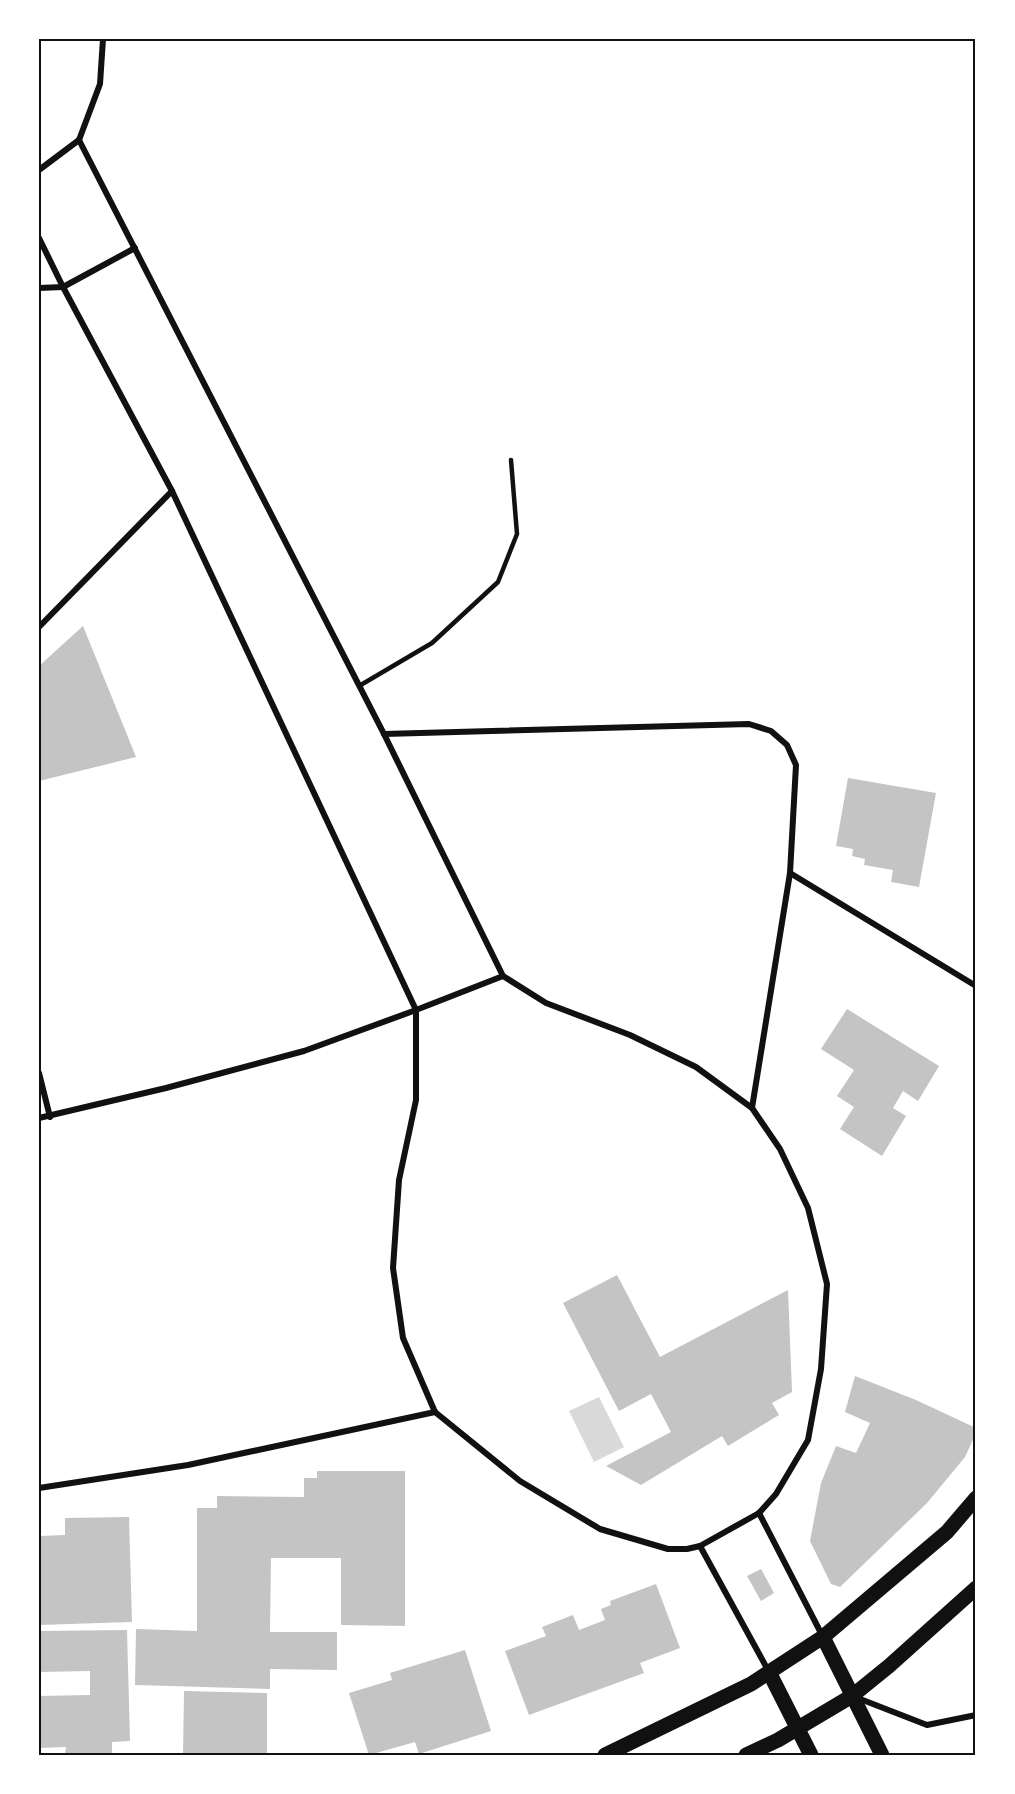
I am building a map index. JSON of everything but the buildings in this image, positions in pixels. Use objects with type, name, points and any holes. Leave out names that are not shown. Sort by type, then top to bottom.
[{"type":"main road","points":[[605,1755],[751,1684],[823,1637],[947,1532],[976,1498]]},
{"type":"main road","points":[[746,1755],[797,1729],[852,1696],[976,1588]]},
{"type":"main road","points":[[823,1637],[882,1755]]},
{"type":"main road","points":[[769,1672],[811,1755]]},
{"type":"street","points":[[39,170],[79,140],[100,84],[103,39]]},
{"type":"street","points":[[39,238],[172,491],[416,1010],[416,1100],[399,1180],[393,1268],[403,1338],[435,1412],[520,1481],[600,1529],[668,1549],[700,1546],[759,1513],[776,1494],[808,1440],[821,1369],[827,1284],[808,1208],[780,1149],[752,1108],[696,1067],[630,1035],[546,1003],[503,976],[384,734],[79,140]]},
{"type":"street","points":[[39,288],[63,287],[135,248]]},
{"type":"street","points":[[39,627],[172,491]]},
{"type":"street","points":[[384,734],[749,724],[771,731],[787,745],[796,765],[790,873],[752,1108]]},
{"type":"street","points":[[790,873],[976,986]]},
{"type":"street","points":[[39,1118],[166,1088],[304,1051],[503,976]]},
{"type":"street","points":[[39,1073],[50,1117]]},
{"type":"street","points":[[39,1488],[188,1465],[435,1412]]},
{"type":"street","points":[[759,1513],[823,1637]]},
{"type":"street","points":[[700,1546],[769,1672]]},
{"type":"street","points":[[852,1696],[927,1725],[976,1715]]},
{"type":"lane","points":[[359,686],[432,644],[498,582],[517,534],[511,460]]},
{"type":"shaded area","points":[[599,1397],[624,1447],[594,1462],[569,1411]]}]
